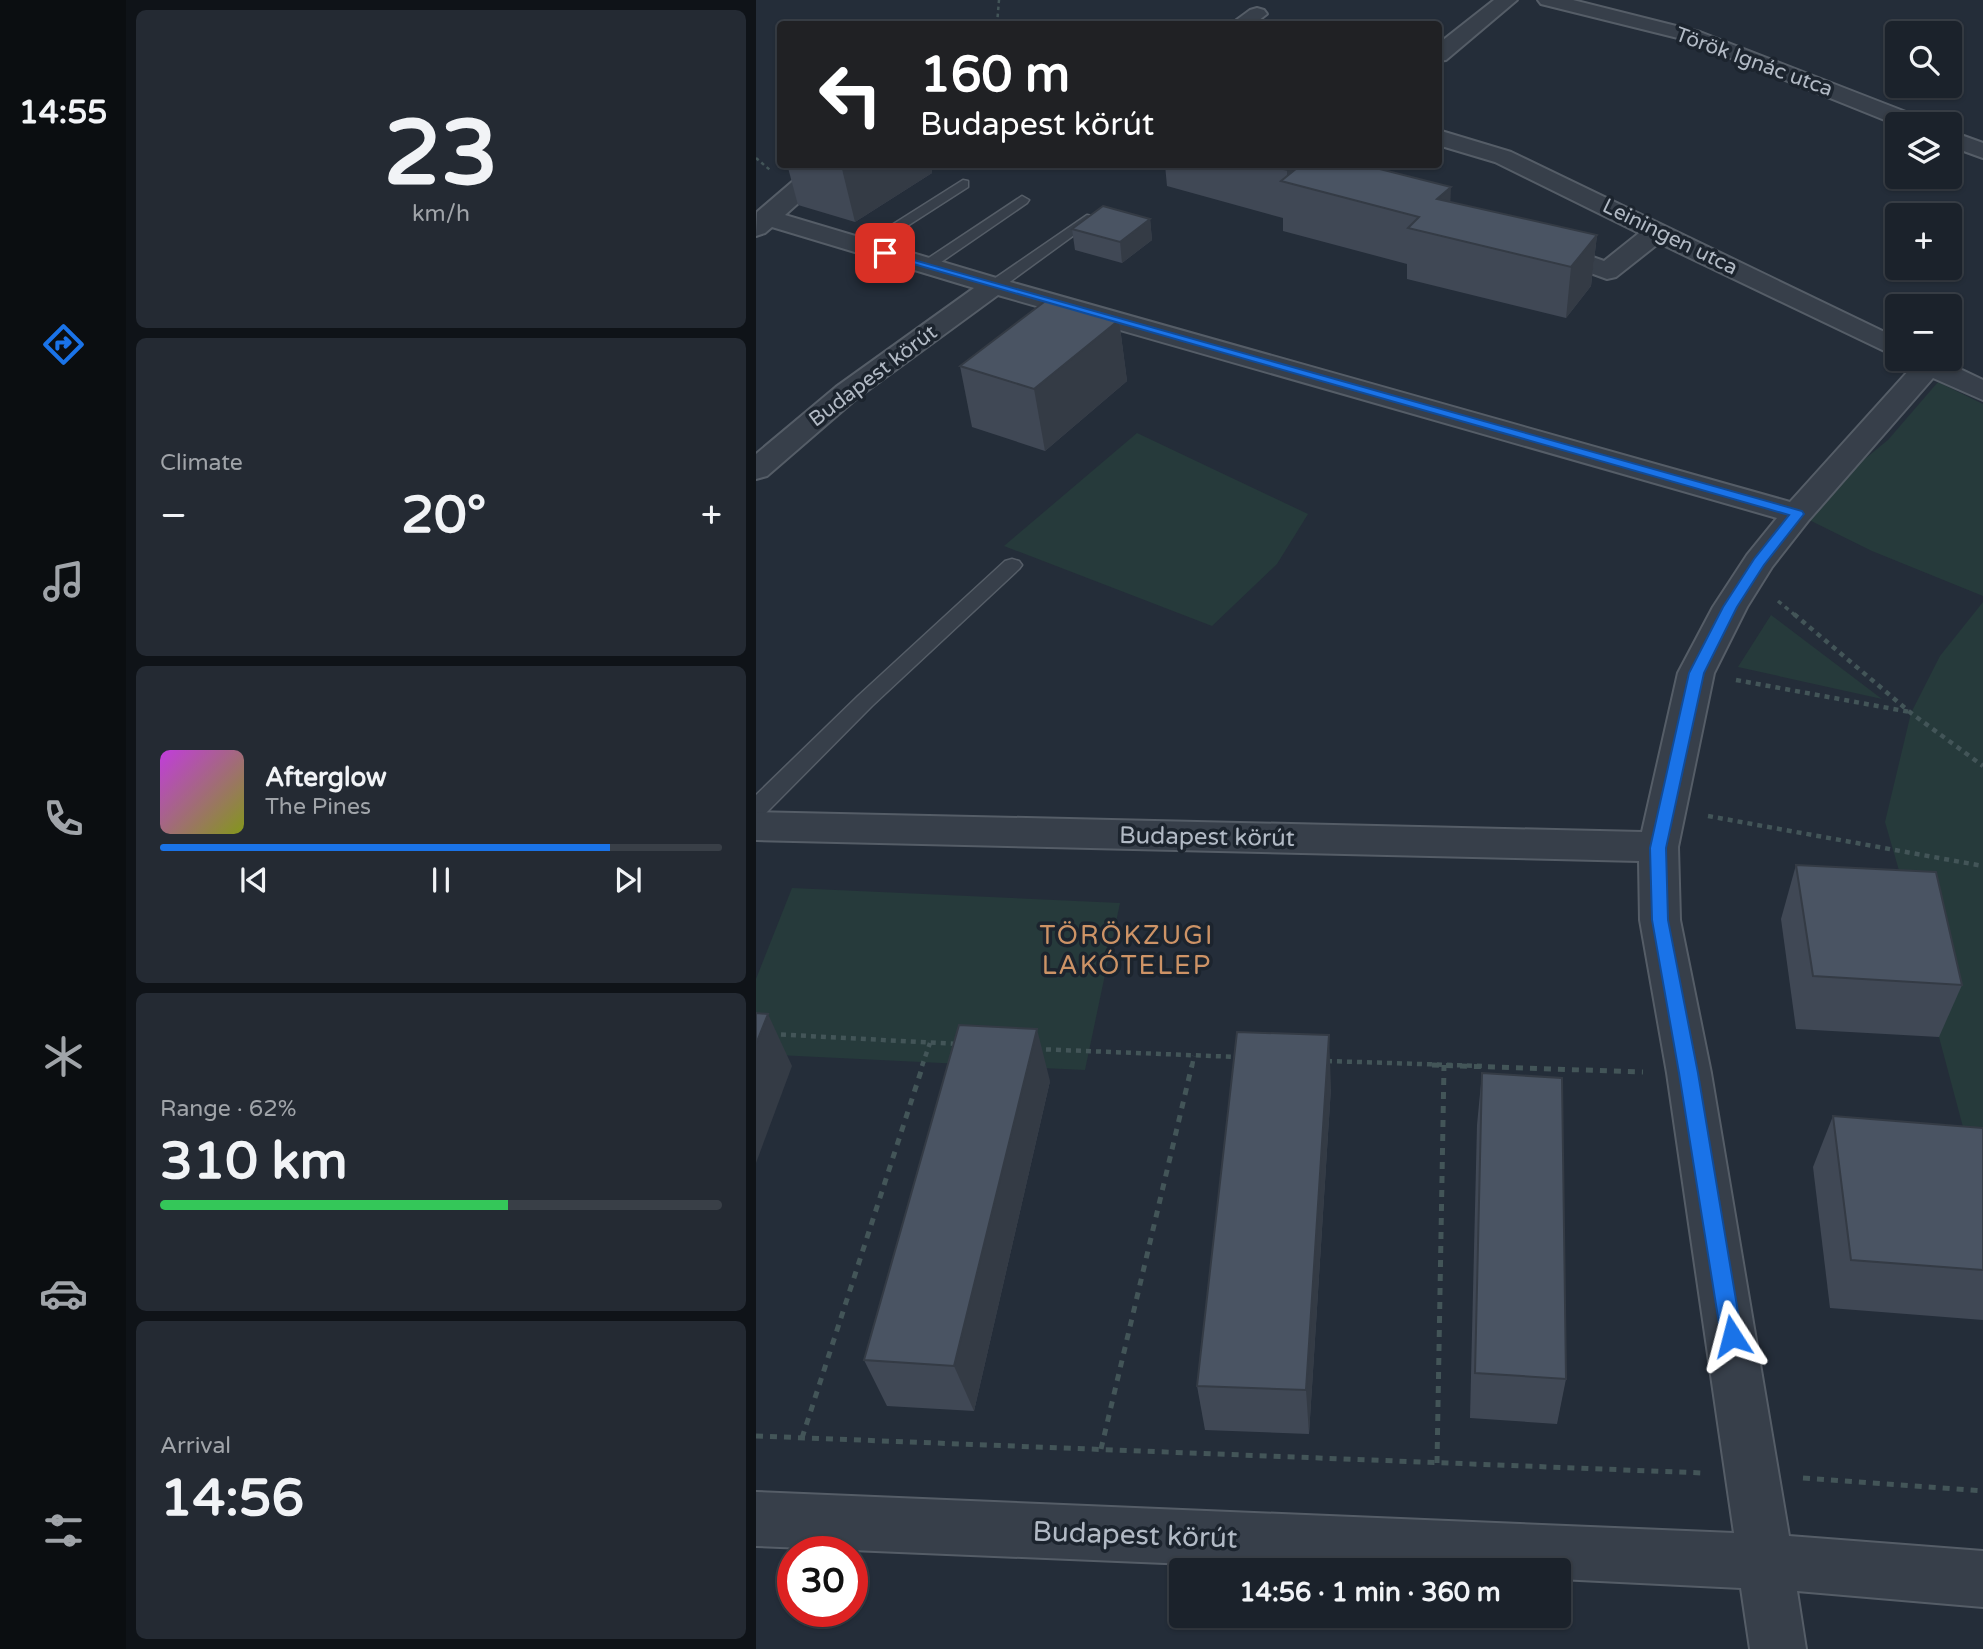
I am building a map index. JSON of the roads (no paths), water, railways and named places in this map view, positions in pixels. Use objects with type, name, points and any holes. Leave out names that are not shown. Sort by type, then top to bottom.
[{"type":"street","points":[[1442,52],[1507,0]]},
{"type":"street","name":"Török Ignác utca","points":[[1548,0],[1693,36],[1886,112]]},
{"type":"street","name":"Leiningen utca","points":[[1442,138],[1503,157],[1885,344]]},
{"type":"street","points":[[1962,143],[1983,151]]},
{"type":"street","points":[[761,223],[824,168]]},
{"type":"street","points":[[761,223],[865,247],[1797,514]]},
{"type":"street","points":[[1518,238],[1608,271],[1658,231]]},
{"type":"street","name":"Budapest körút","points":[[756,470],[846,393],[994,286]]},
{"type":"street","points":[[1777,1649],[1689,1073],[1660,920],[1662,828],[1696,673],[1730,607],[1759,562],[1904,371]]},
{"type":"street","name":"Leiningen utca","points":[[1941,371],[1983,391]]},
{"type":"street","name":"Budapest körút","points":[[756,826],[1662,828]]},
{"type":"street","name":"Budapest körút","points":[[756,1519],[1765,1562],[1861,1567],[1983,1579]]},
{"type":"lane","points":[[865,247],[963,184]]},
{"type":"lane","points":[[926,265],[1022,200]]},
{"type":"lane","points":[[994,286],[1087,219]]},
{"type":"lane","points":[[756,809],[864,701],[1012,565]]},
{"type":"district","name":"TÖRÖKZUGI LAKÓTELEP","points":[[1127,950]]}]
